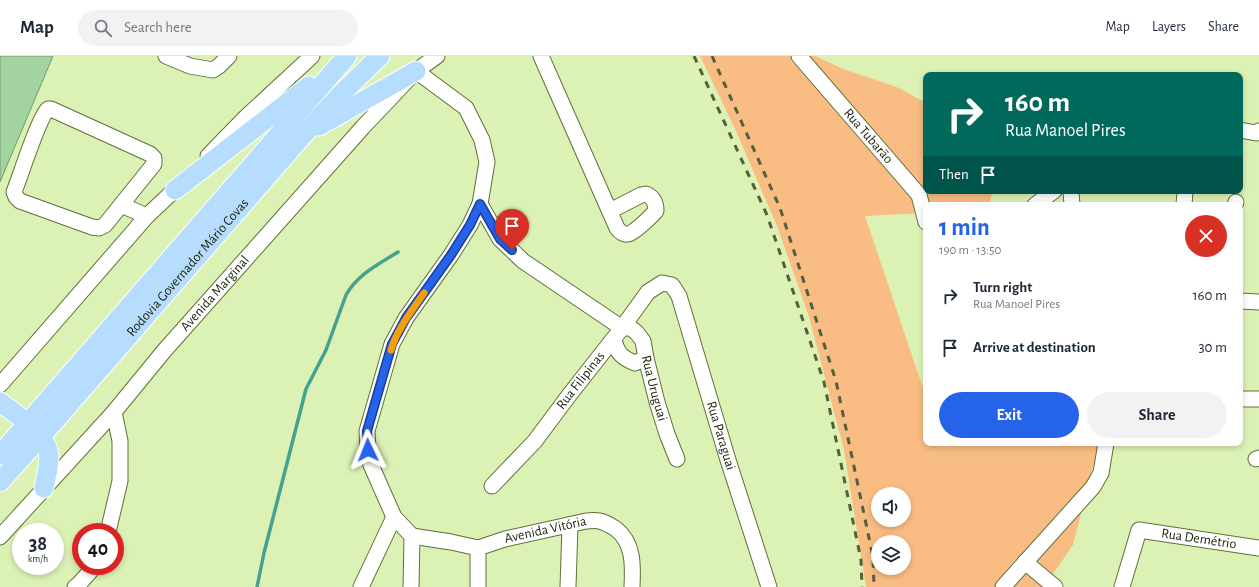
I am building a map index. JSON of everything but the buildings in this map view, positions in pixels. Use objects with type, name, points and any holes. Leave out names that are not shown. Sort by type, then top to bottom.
[{"type":"main road","name":"Rodovia Governador Mário Covas","points":[[0,454],[34,430],[341,94],[380,56]]},
{"type":"main road","name":"Rodovia Governador Mário Covas","points":[[0,482],[34,430],[344,58]]},
{"type":"main road","points":[[175,190],[344,58]]},
{"type":"main road","points":[[304,134],[416,71]]},
{"type":"main road","points":[[0,402],[34,430],[48,449],[49,461],[44,488]]},
{"type":"street","points":[[166,56],[190,66],[214,70],[229,56]]},
{"type":"street","name":"Avenida Marginal","points":[[0,537],[114,412],[358,132],[416,71],[437,56]]},
{"type":"street","points":[[541,56],[610,211]]},
{"type":"street","name":"Rua Tubarão","points":[[799,56],[919,195],[923,210]]},
{"type":"street","points":[[0,385],[148,216],[307,57]]},
{"type":"street","points":[[416,71],[466,108],[482,140],[487,162],[480,204],[470,225],[451,255],[406,318],[392,344],[367,431],[368,450],[372,465],[394,518],[412,536],[478,548],[478,587]]},
{"type":"street","points":[[48,109],[51,109],[150,154],[154,158],[154,164],[120,205],[105,225],[98,228],[20,201],[16,197],[14,192],[45,112],[48,109]]},
{"type":"street","points":[[1243,131],[1256,133],[1259,131]]},
{"type":"street","points":[[1039,202],[1050,194]]},
{"type":"street","points":[[480,204],[500,239],[523,261],[618,334],[617,351],[627,360],[635,363],[646,358]]},
{"type":"street","points":[[120,205],[148,216]]},
{"type":"street","name":"Rua Filipinas","points":[[492,486],[535,441],[618,334],[648,292],[662,282],[672,285]]},
{"type":"street","name":"Rua Paraguai","points":[[672,285],[679,296],[726,453],[769,587]]},
{"type":"street","points":[[1243,301],[1259,302]]},
{"type":"street","name":"Rua Uruguai","points":[[618,334],[630,328],[637,333],[643,341],[646,358],[665,427],[677,459]]},
{"type":"street","points":[[1243,398],[1259,398]]},
{"type":"street","points":[[110,523],[120,481],[120,441],[114,412]]},
{"type":"street","points":[[1003,587],[1093,487],[1101,473],[1106,446]]},
{"type":"street","points":[[360,587],[394,518]]},
{"type":"street","name":"Avenida Vitória","points":[[478,548],[506,539],[586,521],[608,523],[626,540],[630,548],[633,567],[632,587]]},
{"type":"street","points":[[568,587],[570,525]]},
{"type":"street","name":"Rua Demétrio","points":[[1122,587],[1139,530],[1259,548]]},
{"type":"street","points":[[411,587],[412,536]]},
{"type":"street","points":[[1025,562],[1055,587]]},
{"type":"street","points":[[75,587],[80,584],[88,575]]},
{"type":"shaded area","points":[[700,56],[815,56],[841,68],[899,88],[923,101],[923,194],[992,194],[990,202],[923,202],[923,213],[865,216],[923,388],[923,446],[1098,446],[1073,545],[1044,587],[866,587],[844,450],[809,317],[777,226],[736,131]]},
{"type":"waterway","points":[[257,587],[264,553],[306,389],[326,350],[346,295],[357,281],[369,270],[398,252]]},
{"type":"railway","points":[[694,56],[767,215],[824,382],[861,560],[862,587]]},
{"type":"railway","points":[[712,56],[780,208],[836,381],[873,557],[874,587]]},
{"type":"slow traffic","points":[[391,350],[392,344],[406,318],[424,293]]},
{"type":"route","points":[[368,450],[367,431],[392,344],[406,318],[451,255],[470,225],[480,204],[500,239],[512,250]]}]
